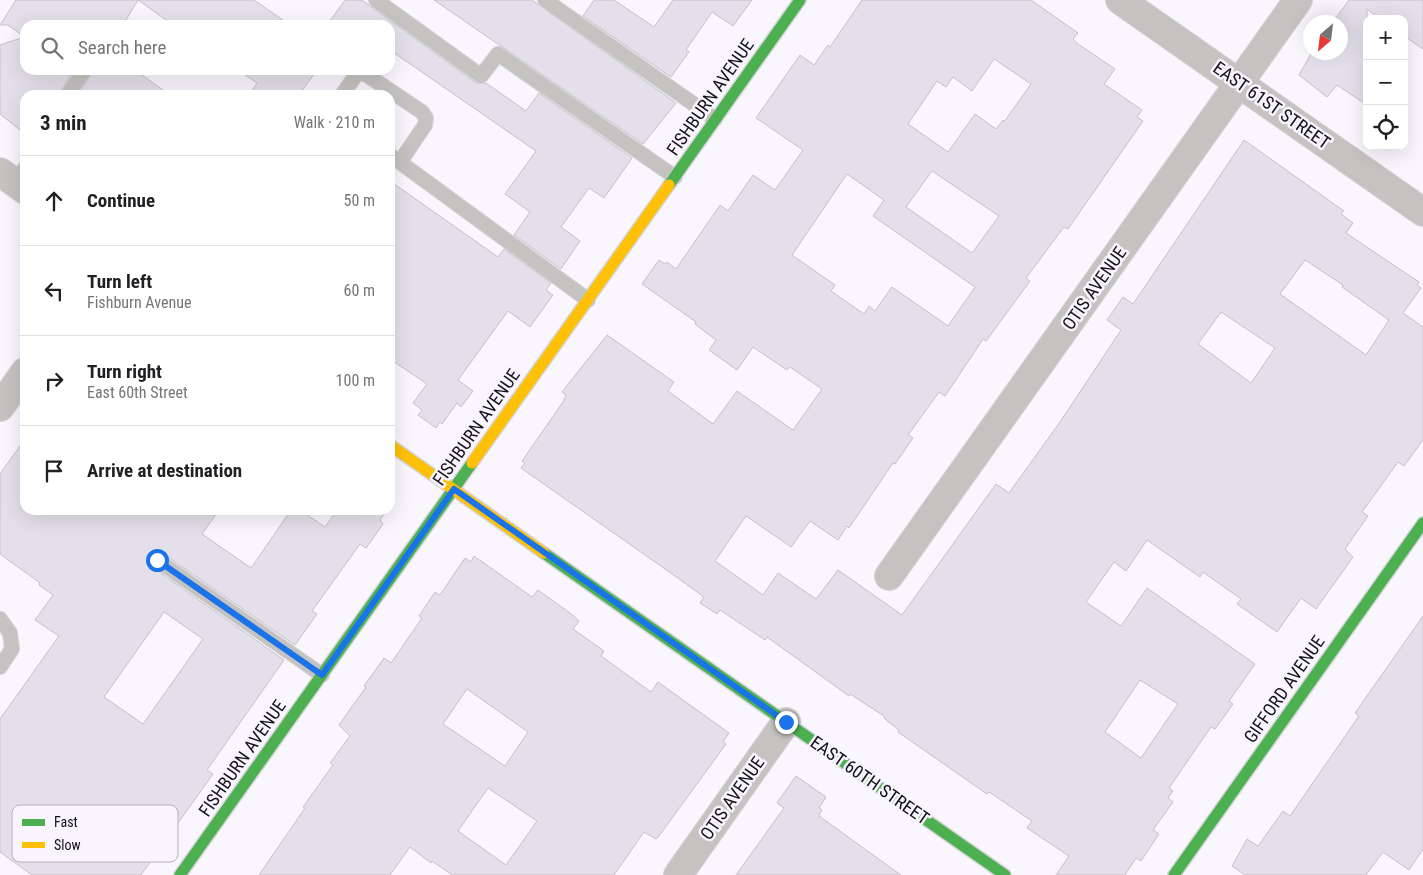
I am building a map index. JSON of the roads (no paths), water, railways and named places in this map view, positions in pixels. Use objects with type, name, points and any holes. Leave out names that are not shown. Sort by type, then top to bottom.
[{"type":"street","name":"FISHBURN AVENUE","points":[[180,875],[800,0]]},
{"type":"street","name":"EAST 61ST STREET","points":[[1120,0],[1240,82],[1423,212]]},
{"type":"street","name":"OTIS AVENUE","points":[[889,576],[1298,0]]},
{"type":"street","points":[[0,407],[20,379]]},
{"type":"street","name":"EAST 60TH STREET","points":[[395,448],[1005,875]]},
{"type":"street","name":"GIFFORD AVENUE","points":[[1174,875],[1423,523]]},
{"type":"street","name":"OTIS AVENUE","points":[[678,875],[786,722]]},
{"type":"lane","points":[[376,0],[481,76],[498,54],[675,177]]},
{"type":"lane","points":[[545,0],[715,119]]},
{"type":"lane","points":[[70,90],[81,75]]},
{"type":"lane","points":[[346,90],[356,75]]},
{"type":"lane","points":[[367,75],[389,90]]},
{"type":"lane","points":[[395,94],[422,112],[426,118],[425,125],[395,158],[588,300]]},
{"type":"lane","points":[[157,560],[322,675]]},
{"type":"lane","points":[[0,619],[10,633],[12,649],[0,667]]}]
